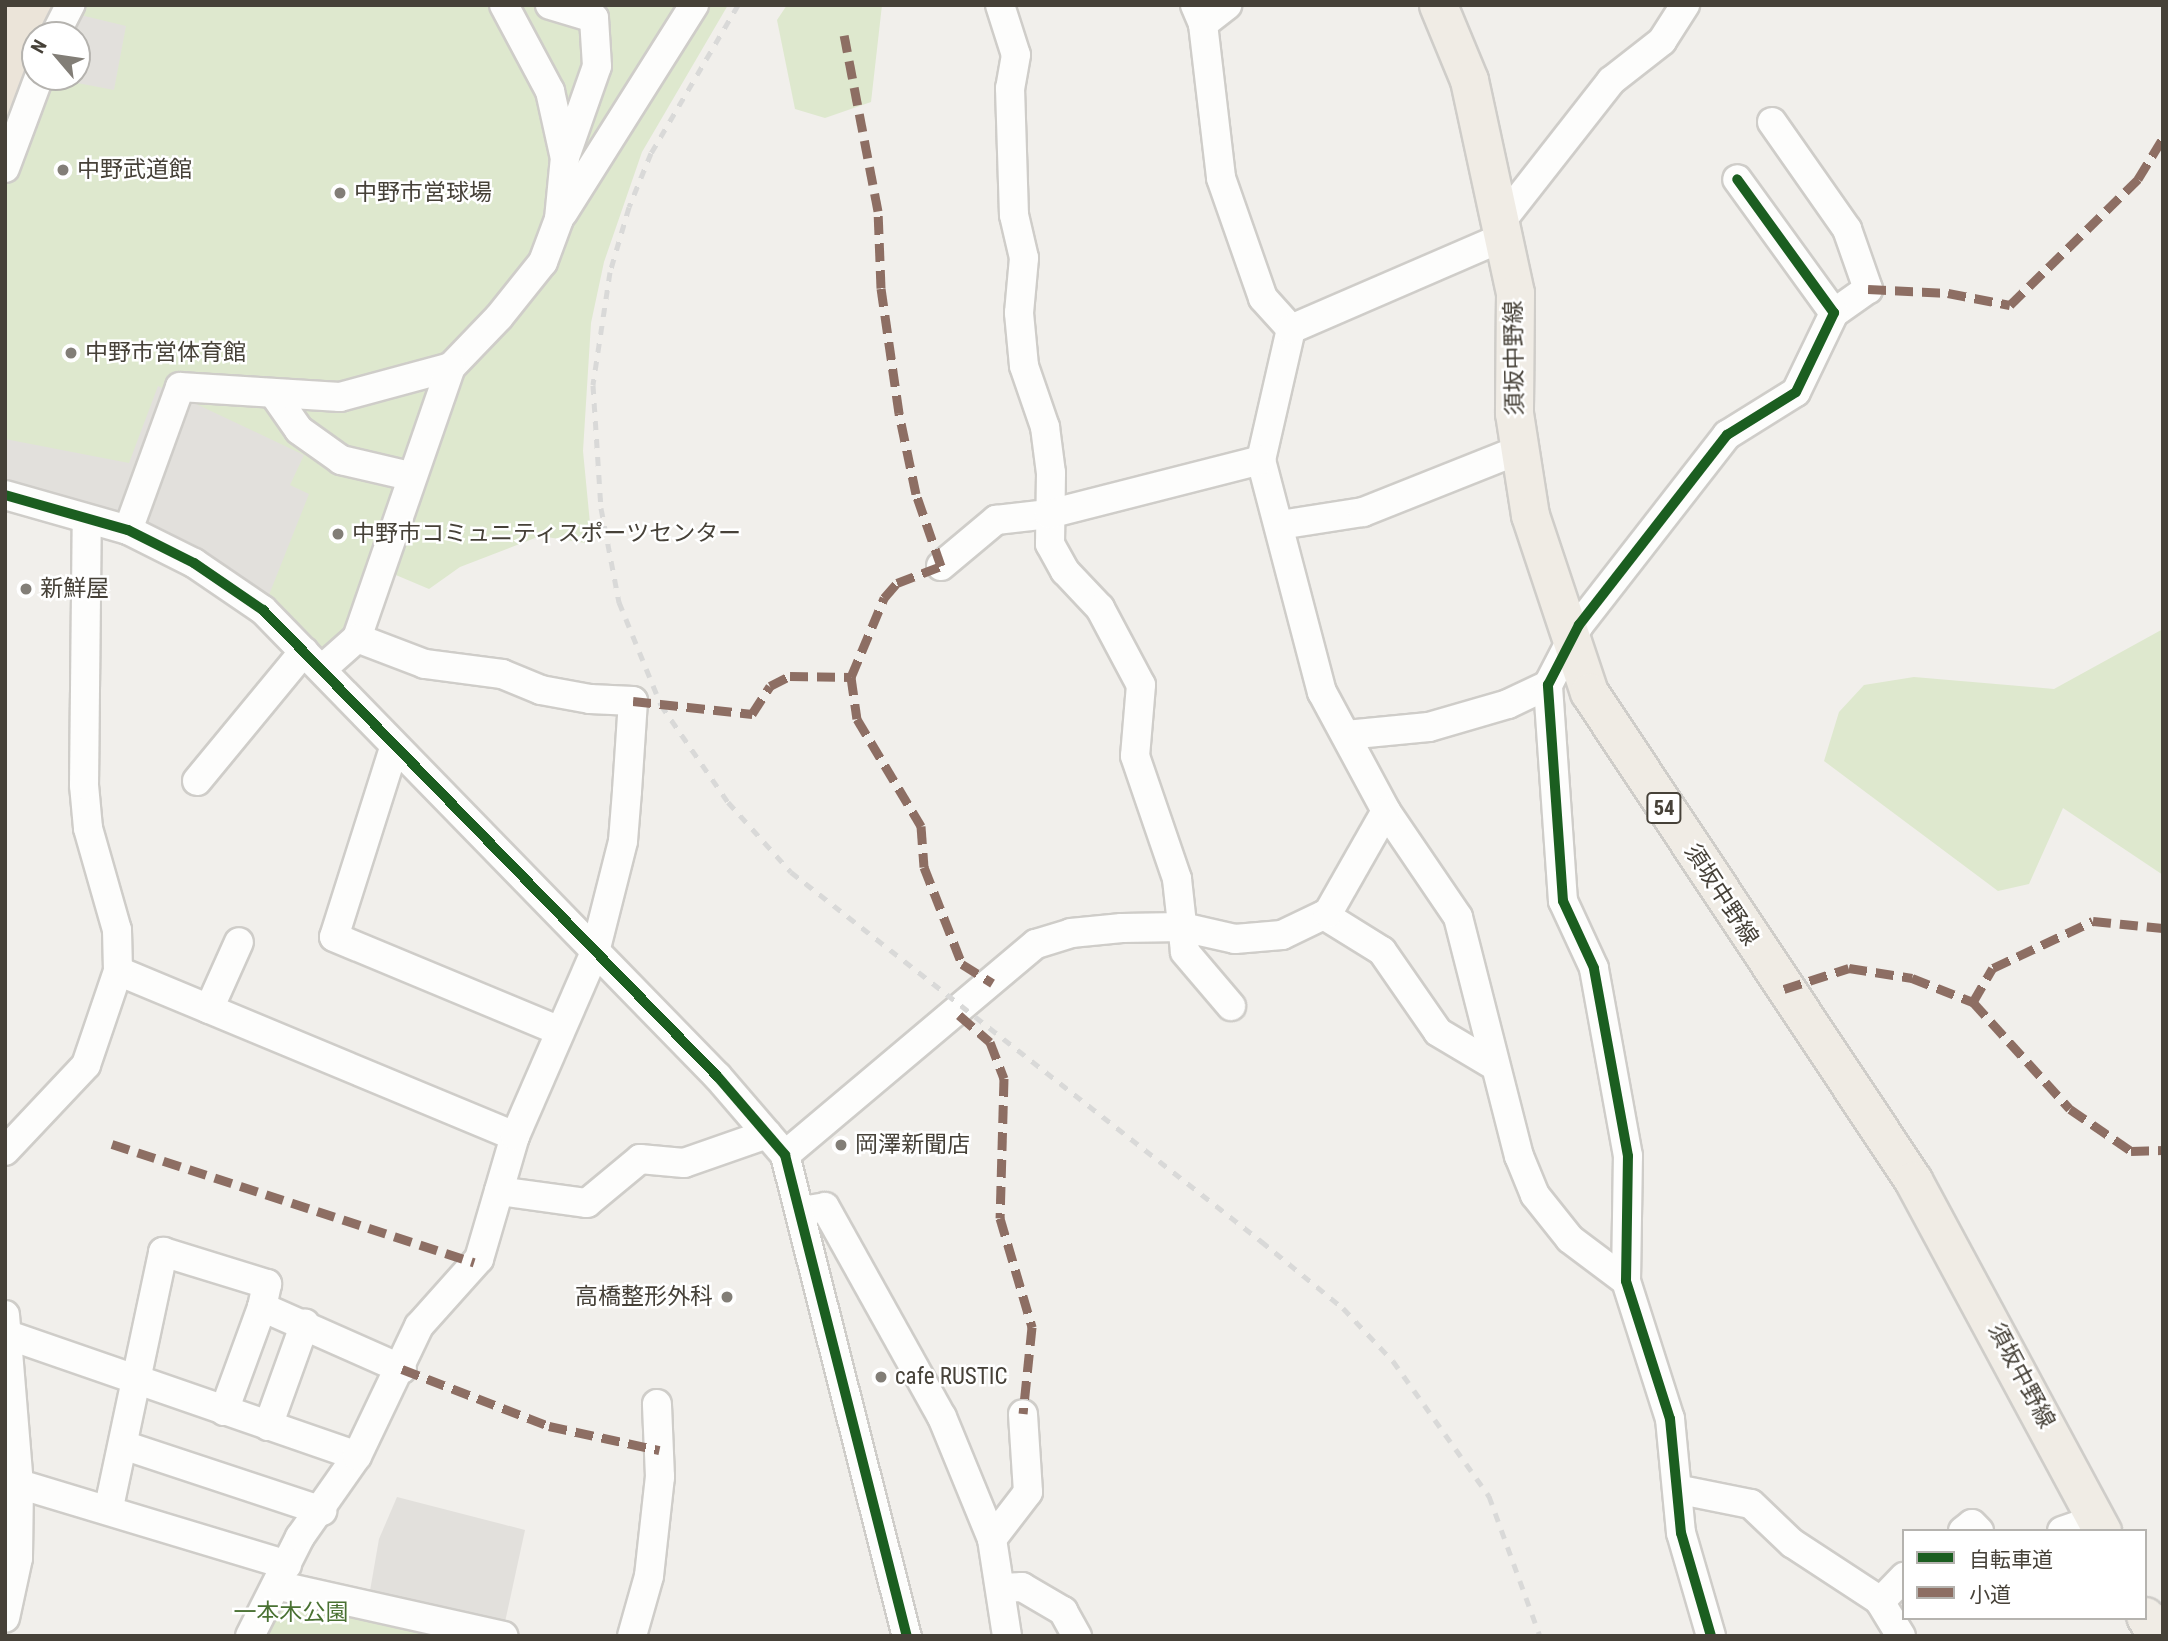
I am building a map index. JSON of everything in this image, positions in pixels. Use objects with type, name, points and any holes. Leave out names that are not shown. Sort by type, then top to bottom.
[{"type":"main road","name":"須坂中野線","points":[[1438,5],[1469,80],[1515,293],[1514,413],[1530,516],[1569,642],[1589,692],[1913,1180],[2099,1525]]},
{"type":"main road","points":[[2147,1620],[2155,1636]]},
{"type":"street","points":[[62,21],[70,5]]},
{"type":"street","points":[[503,5],[550,91],[565,157]]},
{"type":"street","points":[[550,5],[599,12],[597,66],[565,157],[559,219]]},
{"type":"street","points":[[197,781],[313,660],[357,638],[409,476],[451,367],[543,262],[559,219],[694,5]]},
{"type":"street","points":[[1000,5],[1016,55],[1010,88],[1012,189],[1024,258],[1024,366],[1045,427],[1049,544],[1100,608],[1142,685],[1135,755],[1177,879],[1185,952],[1231,1006]]},
{"type":"street","points":[[1227,5],[1199,14],[1221,178],[1263,298],[1291,329]]},
{"type":"street","points":[[1291,329],[1500,231],[1611,81],[1662,41],[1685,5]]},
{"type":"street","points":[[5,168],[34,91]]},
{"type":"street","points":[[1711,1636],[1691,1583],[1670,1419],[1626,1281],[1628,1156],[1594,968],[1563,901],[1548,685],[1569,642],[1727,435],[1796,392],[1835,313],[1868,289],[1847,229],[1772,122]]},
{"type":"street","points":[[1737,179],[1835,313]]},
{"type":"street","points":[[1291,329],[1261,460],[1322,692],[1386,811],[1458,918],[1495,1066],[1535,1195],[1570,1239],[1626,1281]]},
{"type":"street","points":[[128,530],[180,387],[219,386],[276,397],[340,397],[451,367]]},
{"type":"street","points":[[276,397],[299,430],[341,460],[409,476]]},
{"type":"street","points":[[1280,525],[1363,512],[1521,449]]},
{"type":"street","points":[[941,566],[996,520],[1049,514],[1261,460]]},
{"type":"street","points":[[5,495],[128,530],[206,571],[263,610],[394,748],[595,951],[776,1145],[802,1211],[908,1636]]},
{"type":"street","points":[[6,1145],[86,1065],[118,971],[117,930],[88,828],[84,785],[87,519]]},
{"type":"street","points":[[250,1636],[321,1511],[358,1456],[402,1369],[419,1326],[479,1259],[515,1136],[557,1030],[595,951],[623,841],[633,701],[590,699],[502,674],[425,664],[357,638]]},
{"type":"street","points":[[1346,735],[1429,727],[1508,704],[1548,685]]},
{"type":"street","points":[[394,748],[334,937],[557,1030]]},
{"type":"street","points":[[499,1191],[587,1203],[640,1159],[684,1163],[776,1145],[1036,944],[1071,933],[1182,927],[1235,939],[1270,936],[1324,915],[1386,811]]},
{"type":"street","points":[[1324,915],[1382,951],[1438,1032],[1495,1066]]},
{"type":"street","points":[[209,1009],[239,942]]},
{"type":"street","points":[[118,971],[515,1136]]},
{"type":"street","points":[[802,1211],[825,1207],[942,1417],[992,1539],[1003,1588],[1007,1636]]},
{"type":"street","points":[[109,1507],[138,1383],[163,1252],[267,1284],[262,1307],[224,1411]]},
{"type":"street","points":[[262,1307],[305,1323],[402,1369]]},
{"type":"street","points":[[268,1426],[305,1323]]},
{"type":"street","points":[[5,1618],[18,1558],[19,1484],[6,1325],[138,1383],[358,1456]]},
{"type":"street","points":[[632,1636],[649,1576],[660,1477],[657,1404]]},
{"type":"street","points":[[992,1539],[1028,1492],[1023,1415]]},
{"type":"street","points":[[123,1445],[321,1511]]},
{"type":"street","points":[[19,1484],[109,1507],[284,1575],[503,1636]]},
{"type":"street","points":[[1681,1490],[1751,1504],[1777,1522],[1791,1543],[1881,1602],[1901,1636]]},
{"type":"street","points":[[2074,1529],[2099,1525]]},
{"type":"street","points":[[1881,1602],[1902,1579]]},
{"type":"street","points":[[1003,1588],[1022,1587],[1063,1611],[1077,1636]]},
{"type":"shaded area","points":[[5,5],[69,5],[62,21],[21,21],[21,91],[30,91],[5,168]]},
{"type":"shaded area","points":[[64,11],[126,26],[114,90],[91,86],[91,21],[60,21]]},
{"type":"shaded area","points":[[158,386],[304,455],[290,485],[309,494],[263,610],[194,563],[5,495],[5,439],[129,463]]},
{"type":"shaded area","points":[[397,1497],[525,1530],[505,1622],[370,1591],[379,1539]]},
{"type":"green space","points":[[70,5],[728,5],[642,152],[604,262],[591,323],[583,451],[592,544],[540,536],[460,567],[429,589],[384,570],[322,669],[194,563],[5,495],[5,168],[34,91],[91,91],[91,21],[72,21]]},
{"type":"green space","points":[[787,5],[882,5],[871,102],[825,118],[795,109],[777,20]]},
{"type":"green space","points":[[2163,629],[2163,875],[2063,808],[2029,884],[1998,891],[1824,761],[1839,712],[1864,685],[1914,677],[2054,689]]},
{"type":"green space","name":"一本木公園","points":[[280,1586],[503,1636],[250,1636]]},
{"type":"railway","points":[[738,5],[651,153],[629,207],[610,272],[593,385],[601,508],[619,602],[661,705],[728,802],[791,872],[1343,1308],[1393,1361],[1489,1496],[1540,1636]]},
{"type":"marked path","points":[[633,701],[752,714],[770,686],[790,676],[851,677],[884,598],[897,583],[941,566],[916,494],[899,413],[881,288],[878,211],[844,35]]},
{"type":"marked path","points":[[1868,289],[1948,293],[2010,305],[2138,179],[2163,138]]},
{"type":"marked path","points":[[851,677],[857,719],[921,826],[924,867],[962,964],[992,983]]},
{"type":"marked path","points":[[1973,1002],[1993,968],[2093,921],[2163,928]]},
{"type":"marked path","points":[[1784,989],[1849,968],[1912,978],[1973,1002],[2070,1109],[2131,1151],[2163,1150]]},
{"type":"marked path","points":[[959,1015],[990,1042],[1004,1078],[1000,1218],[1032,1327],[1023,1414]]},
{"type":"marked path","points":[[112,1144],[474,1262]]},
{"type":"marked path","points":[[402,1369],[549,1426],[659,1450]]},
{"type":"cycle path","points":[[1711,1636],[1681,1533],[1670,1419],[1626,1281],[1628,1156],[1594,968],[1563,901],[1548,685],[1579,625],[1727,435],[1796,392],[1834,313],[1737,179]]},
{"type":"cycle path","points":[[5,495],[128,530],[194,563],[263,610],[718,1077],[785,1155],[907,1636]]},
{"type":"place","name":"中野武道館","points":[[63,170]]},
{"type":"place","name":"中野市営球場","points":[[340,193]]},
{"type":"place","name":"中野市営体育館","points":[[71,353]]},
{"type":"place","name":"中野市コミュニティスポーツセンター","points":[[338,534]]},
{"type":"place","name":"新鮮屋","points":[[26,589]]},
{"type":"place","name":"岡澤新聞店","points":[[841,1145]]},
{"type":"place","name":"高橋整形外科","points":[[727,1297]]},
{"type":"place","name":"cafe RUSTIC","points":[[881,1377]]}]
